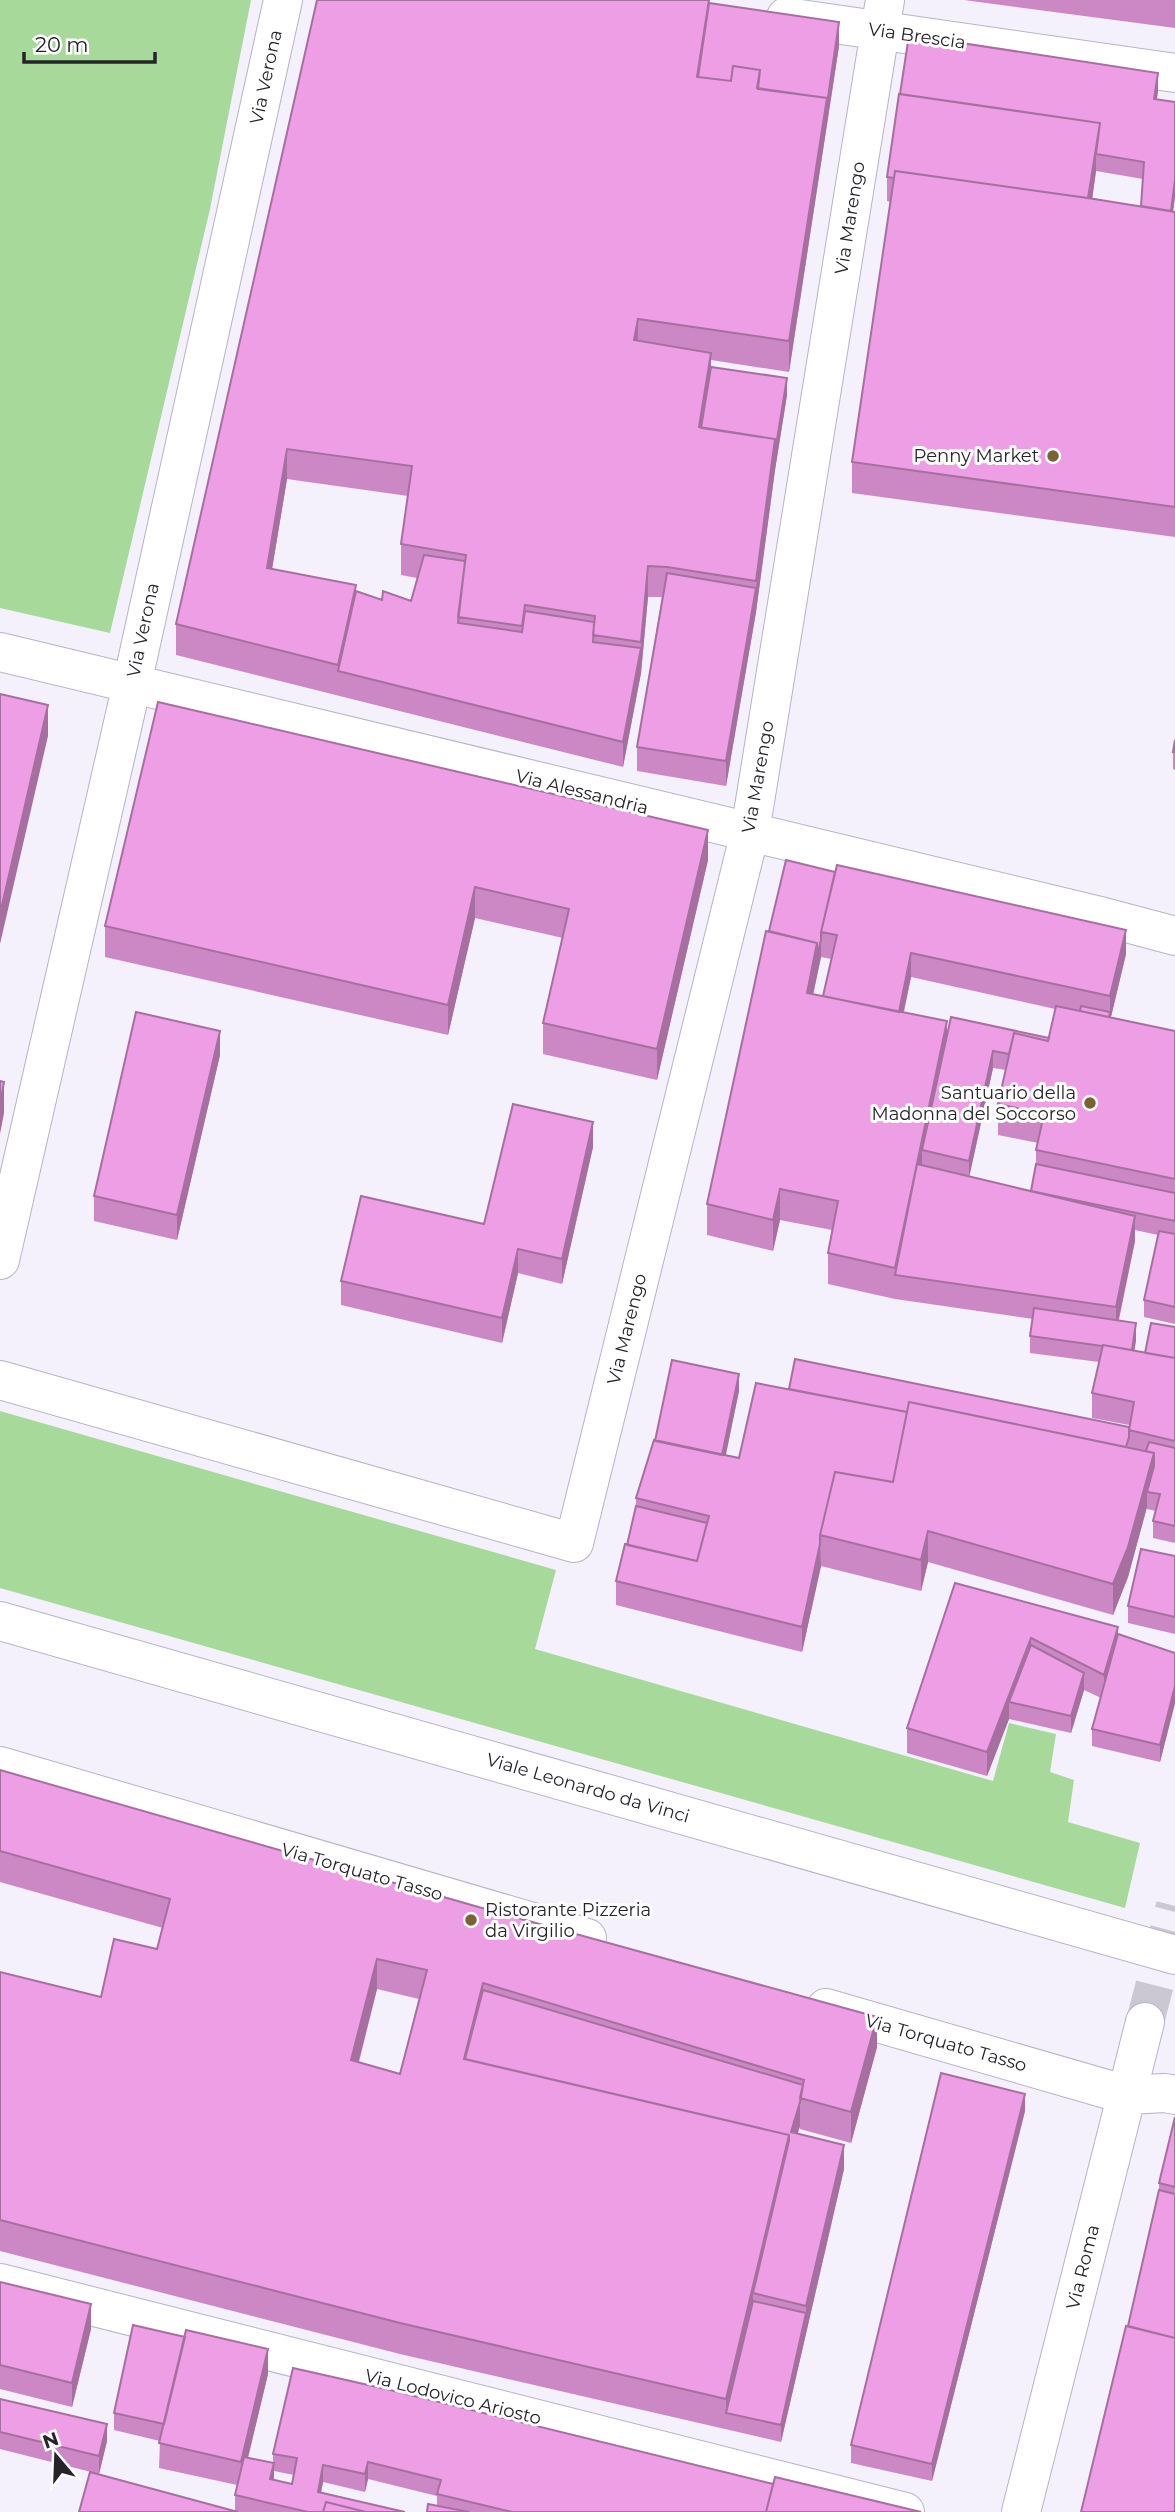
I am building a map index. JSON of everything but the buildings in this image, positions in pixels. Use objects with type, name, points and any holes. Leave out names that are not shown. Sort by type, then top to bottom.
[{"type":"main road","name":"Via Verona","points":[[0,1260],[132,684],[283,0]]},
{"type":"main road","name":"Via Brescia","points":[[756,13],[883,15],[1175,73]]},
{"type":"main road","name":"Via Marengo","points":[[0,1380],[574,1543],[750,832],[883,15]]},
{"type":"main road","name":"Via Alessandria","points":[[0,652],[1171,933]]},
{"type":"main road","name":"Viale Leonardo da Vinci","points":[[0,1621],[1175,1955]]},
{"type":"main road","name":"Via Torquato Tasso","points":[[0,1766],[614,1946]]},
{"type":"main road","name":"Via Torquato Tasso","points":[[787,1996],[1127,2095],[1175,2095]]},
{"type":"main road","name":"Via Roma","points":[[1021,2512],[1146,2022]]},
{"type":"main road","name":"Via Lodovico Ariosto","points":[[0,2283],[905,2512]]},
{"type":"green space","points":[[0,0],[251,0],[210,209],[110,633],[0,608]]},
{"type":"green space","points":[[0,1411],[556,1570],[535,1649],[993,1781],[1009,1723],[1056,1734],[1050,1772],[1074,1780],[1068,1822],[1140,1843],[1125,1908],[0,1588]]},
{"type":"tunnel","points":[[1145,2022],[1175,1906]]},
{"type":"place","name":"Penny Market","points":[[1053,456]]},
{"type":"place","name":"Santuario della Madonna del Soccorso","points":[[1090,1103]]},
{"type":"place","name":"Ristorante Pizzeria da Virgilio","points":[[471,1920]]}]
